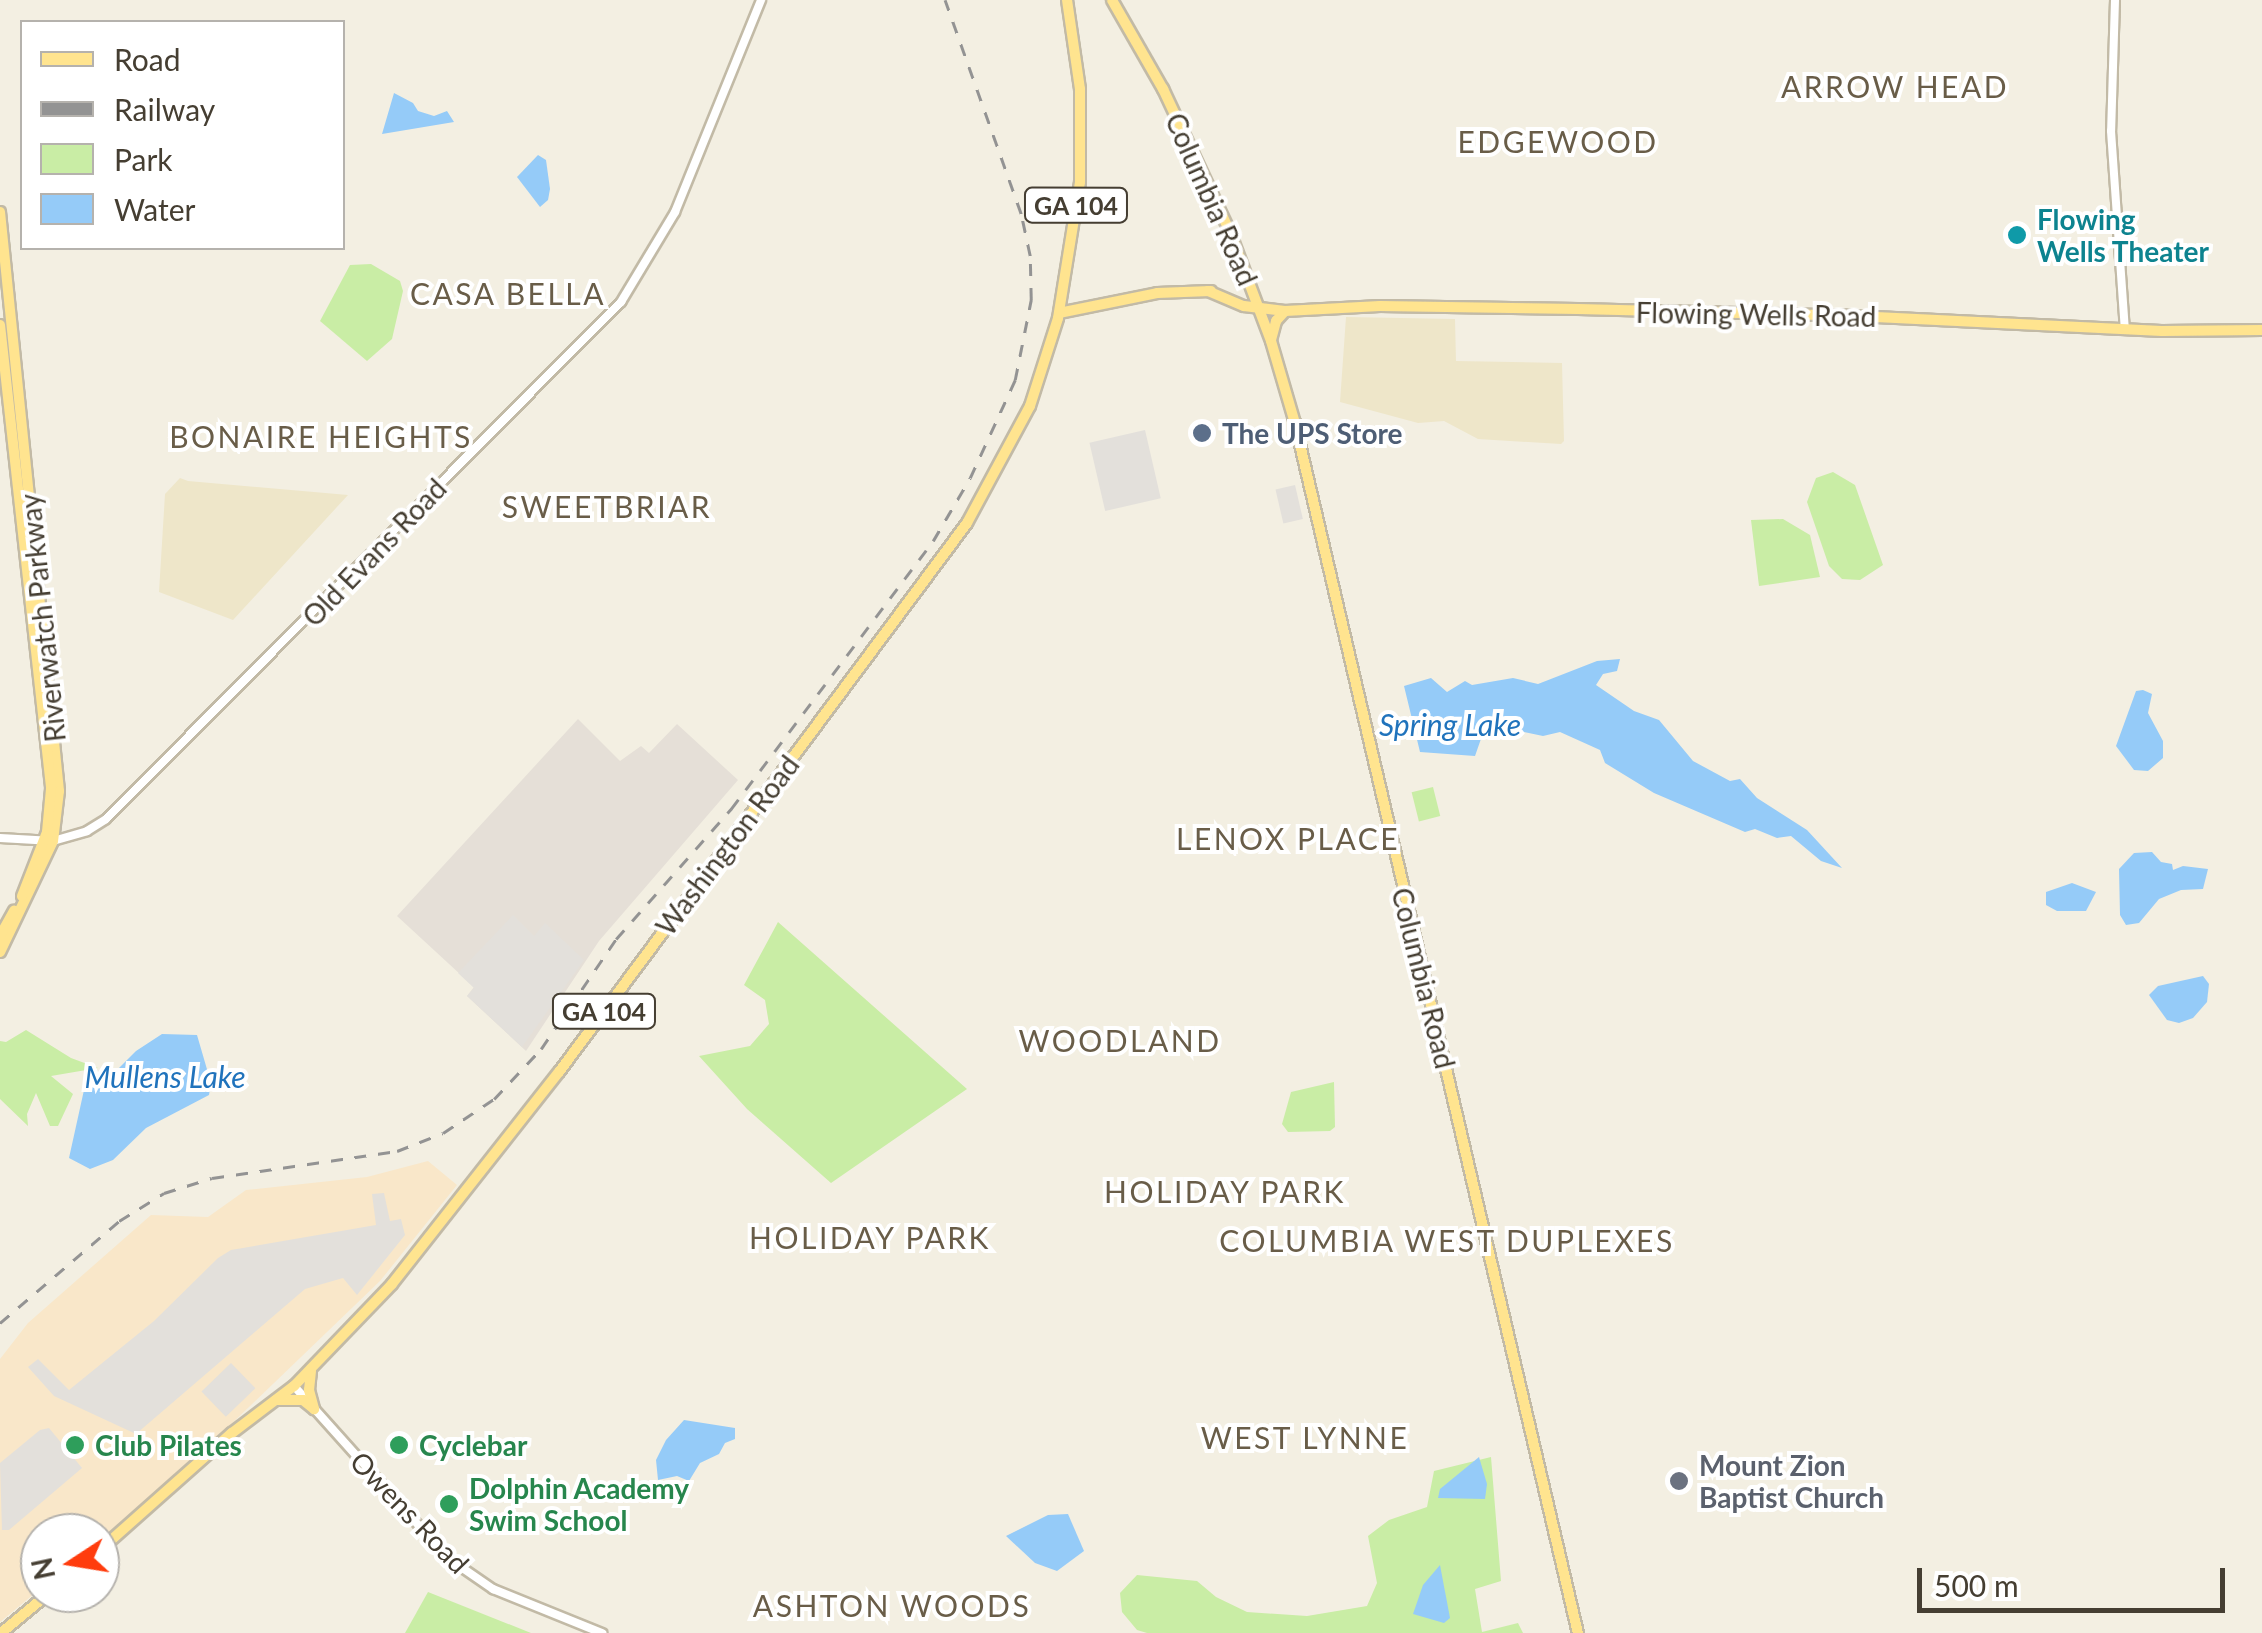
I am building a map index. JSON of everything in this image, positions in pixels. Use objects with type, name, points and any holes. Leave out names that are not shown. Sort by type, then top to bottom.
[{"type":"main road","name":"Washington Road","points":[[120,1533],[294,1386],[392,1284],[559,1072],[966,523],[1030,406],[1059,313],[1081,165],[1080,89],[1067,0]]},
{"type":"main road","name":"Columbia Road","points":[[1112,0],[1164,90],[1248,275],[1254,305],[1271,341],[1295,422],[1365,736],[1578,1633]]},
{"type":"main road","name":"Riverwatch Parkway","points":[[0,212],[58,766],[49,841],[0,952]]},
{"type":"main road","points":[[1232,296],[1240,291],[1248,275]]},
{"type":"main road","name":"Flowing Wells Road","points":[[1059,313],[1157,293],[1208,291],[1254,305]]},
{"type":"main road","name":"Flowing Wells Road","points":[[1208,291],[1285,311],[1380,306],[1578,309],[1856,316],[2125,330],[2262,330]]},
{"type":"main road","points":[[1271,341],[1276,322],[1285,311]]},
{"type":"main road","name":"Riverwatch Parkway","points":[[0,325],[50,770],[51,812],[49,841],[0,936]]},
{"type":"main road","points":[[312,1367],[309,1390],[314,1409]]},
{"type":"main road","points":[[274,1400],[303,1400],[314,1409]]},
{"type":"main road","points":[[1,1633],[25,1613]]},
{"type":"street","name":"Old Evans Road","points":[[49,841],[94,828],[120,806],[621,302],[675,212],[761,0]]},
{"type":"street","points":[[2115,0],[2111,131],[2125,330]]},
{"type":"street","points":[[0,838],[49,841]]},
{"type":"street","name":"Owens Road","points":[[294,1386],[434,1544],[465,1572],[494,1589],[602,1633]]},
{"type":"shaded area","points":[[1346,317],[1455,319],[1456,361],[1562,363],[1564,441],[1561,444],[1478,439],[1444,421],[1418,423],[1340,402]]},
{"type":"shaded area","points":[[1145,430],[1161,498],[1105,511],[1089,443]]},
{"type":"shaded area","points":[[180,478],[348,495],[233,620],[159,592],[165,494]]},
{"type":"shaded area","points":[[1295,485],[1303,519],[1283,524],[1276,489]]},
{"type":"shaded area","points":[[578,719],[620,761],[641,746],[649,753],[677,724],[738,780],[599,941],[526,1051],[467,996],[474,987],[397,916]]},
{"type":"shaded area","points":[[513,915],[534,936],[545,923],[584,960],[522,1047],[467,996],[474,988],[458,973]]},
{"type":"shaded area","points":[[428,1161],[457,1185],[380,1281],[172,1481],[120,1523],[120,1513],[20,1513],[20,1606],[0,1622],[0,1359],[28,1323],[151,1215],[208,1217],[246,1190],[367,1177]]},
{"type":"shaded area","points":[[384,1193],[390,1221],[401,1219],[405,1235],[357,1295],[343,1278],[305,1289],[136,1434],[54,1396],[28,1367],[38,1359],[69,1390],[154,1321],[218,1258],[231,1250],[376,1225],[372,1194]]},
{"type":"shaded area","points":[[231,1363],[255,1388],[226,1417],[202,1391]]},
{"type":"shaded area","points":[[49,1428],[82,1468],[29,1513],[20,1513],[20,1521],[9,1530],[2,1530],[0,1463],[40,1430]]},
{"type":"green space","points":[[371,264],[400,281],[403,291],[392,339],[367,361],[320,321],[350,265]]},
{"type":"green space","points":[[1833,472],[1855,485],[1883,565],[1860,580],[1842,579],[1829,566],[1807,502],[1816,478]]},
{"type":"green space","points":[[1783,519],[1810,535],[1820,577],[1759,586],[1751,520]]},
{"type":"green space","points":[[1433,787],[1440,816],[1419,821],[1412,792]]},
{"type":"green space","points":[[778,922],[967,1089],[831,1183],[747,1109],[699,1056],[750,1046],[769,1024],[765,1000],[744,985]]},
{"type":"green space","points":[[26,1030],[71,1058],[98,1068],[51,1076],[73,1094],[58,1126],[50,1126],[36,1093],[27,1114],[28,1126],[0,1099],[0,1041],[6,1042]]},
{"type":"green space","points":[[1334,1082],[1335,1127],[1330,1131],[1288,1132],[1282,1124],[1291,1092]]},
{"type":"green space","points":[[1491,1457],[1501,1581],[1475,1589],[1482,1632],[1518,1623],[1523,1633],[1147,1633],[1137,1630],[1122,1612],[1120,1593],[1137,1575],[1197,1581],[1216,1597],[1247,1612],[1307,1616],[1367,1606],[1377,1583],[1368,1536],[1389,1520],[1427,1507],[1434,1471]]},
{"type":"green space","points":[[428,1592],[531,1633],[405,1633]]},
{"type":"water","points":[[394,93],[413,103],[418,111],[434,116],[447,111],[454,122],[382,134]]},
{"type":"water","points":[[538,155],[546,160],[550,189],[548,200],[540,207],[517,177]]},
{"type":"water","name":"Spring Lake","points":[[1620,659],[1617,671],[1603,674],[1596,685],[1634,711],[1659,720],[1693,761],[1730,781],[1740,779],[1757,798],[1807,830],[1842,868],[1821,861],[1791,836],[1777,838],[1755,829],[1745,832],[1654,793],[1605,763],[1600,750],[1560,732],[1543,736],[1509,729],[1482,736],[1475,756],[1420,752],[1404,686],[1431,678],[1447,692],[1465,681],[1472,685],[1513,678],[1538,684],[1597,661]]},
{"type":"water","points":[[2136,691],[2152,694],[2148,713],[2163,741],[2163,758],[2148,771],[2134,770],[2116,746]]},
{"type":"water","points":[[2152,852],[2161,862],[2172,864],[2173,870],[2183,866],[2208,869],[2203,889],[2181,890],[2159,899],[2139,923],[2126,925],[2120,915],[2119,869],[2134,853]]},
{"type":"water","points":[[2072,883],[2096,892],[2086,911],[2057,911],[2046,905],[2046,892]]},
{"type":"water","points":[[2203,976],[2209,984],[2207,1002],[2193,1018],[2179,1023],[2167,1020],[2149,995],[2158,986]]},
{"type":"water","name":"Mullens Lake","points":[[162,1034],[197,1035],[211,1083],[209,1095],[146,1128],[113,1160],[90,1169],[69,1158],[84,1090],[103,1084],[136,1051]]},
{"type":"water","points":[[684,1420],[735,1428],[735,1439],[725,1443],[719,1454],[700,1463],[689,1481],[677,1476],[658,1480],[656,1460],[666,1440]]},
{"type":"water","points":[[1479,1457],[1487,1484],[1485,1499],[1438,1498],[1440,1489]]},
{"type":"water","points":[[1068,1514],[1084,1551],[1057,1571],[1035,1563],[1006,1536],[1048,1515]]},
{"type":"water","points":[[1440,1565],[1450,1618],[1444,1623],[1413,1614],[1423,1585]]},
{"type":"railway","points":[[0,1323],[119,1221],[164,1193],[212,1178],[397,1151],[443,1133],[494,1099],[541,1049],[616,939],[731,809],[933,541],[970,478],[1015,380],[1031,300],[1030,256],[1021,214],[945,0]]},
{"type":"place","name":"Flowing Wells Theater","points":[[2017,235]]},
{"type":"place","name":"The UPS Store","points":[[1202,433]]},
{"type":"place","name":"Club Pilates","points":[[75,1445]]},
{"type":"place","name":"Cyclebar","points":[[399,1445]]},
{"type":"place","name":"Mount Zion Baptist Church","points":[[1679,1481]]},
{"type":"place","name":"Dolphin Academy Swim School","points":[[449,1504]]},
{"type":"district","name":"ARROW HEAD","points":[[1895,86]]},
{"type":"district","name":"EDGEWOOD","points":[[1558,141]]},
{"type":"district","name":"CASA BELLA","points":[[508,293]]},
{"type":"district","name":"BONAIRE HEIGHTS","points":[[321,436]]},
{"type":"district","name":"SWEETBRIAR","points":[[607,506]]},
{"type":"district","name":"LENOX PLACE","points":[[1288,838]]},
{"type":"district","name":"WOODLAND","points":[[1120,1040]]},
{"type":"district","name":"HOLIDAY PARK","points":[[1225,1191]]},
{"type":"district","name":"HOLIDAY PARK","points":[[870,1237]]},
{"type":"district","name":"COLUMBIA WEST DUPLEXES","points":[[1447,1240]]},
{"type":"district","name":"WEST LYNNE","points":[[1305,1437]]},
{"type":"district","name":"ASHTON WOODS","points":[[892,1605]]}]
